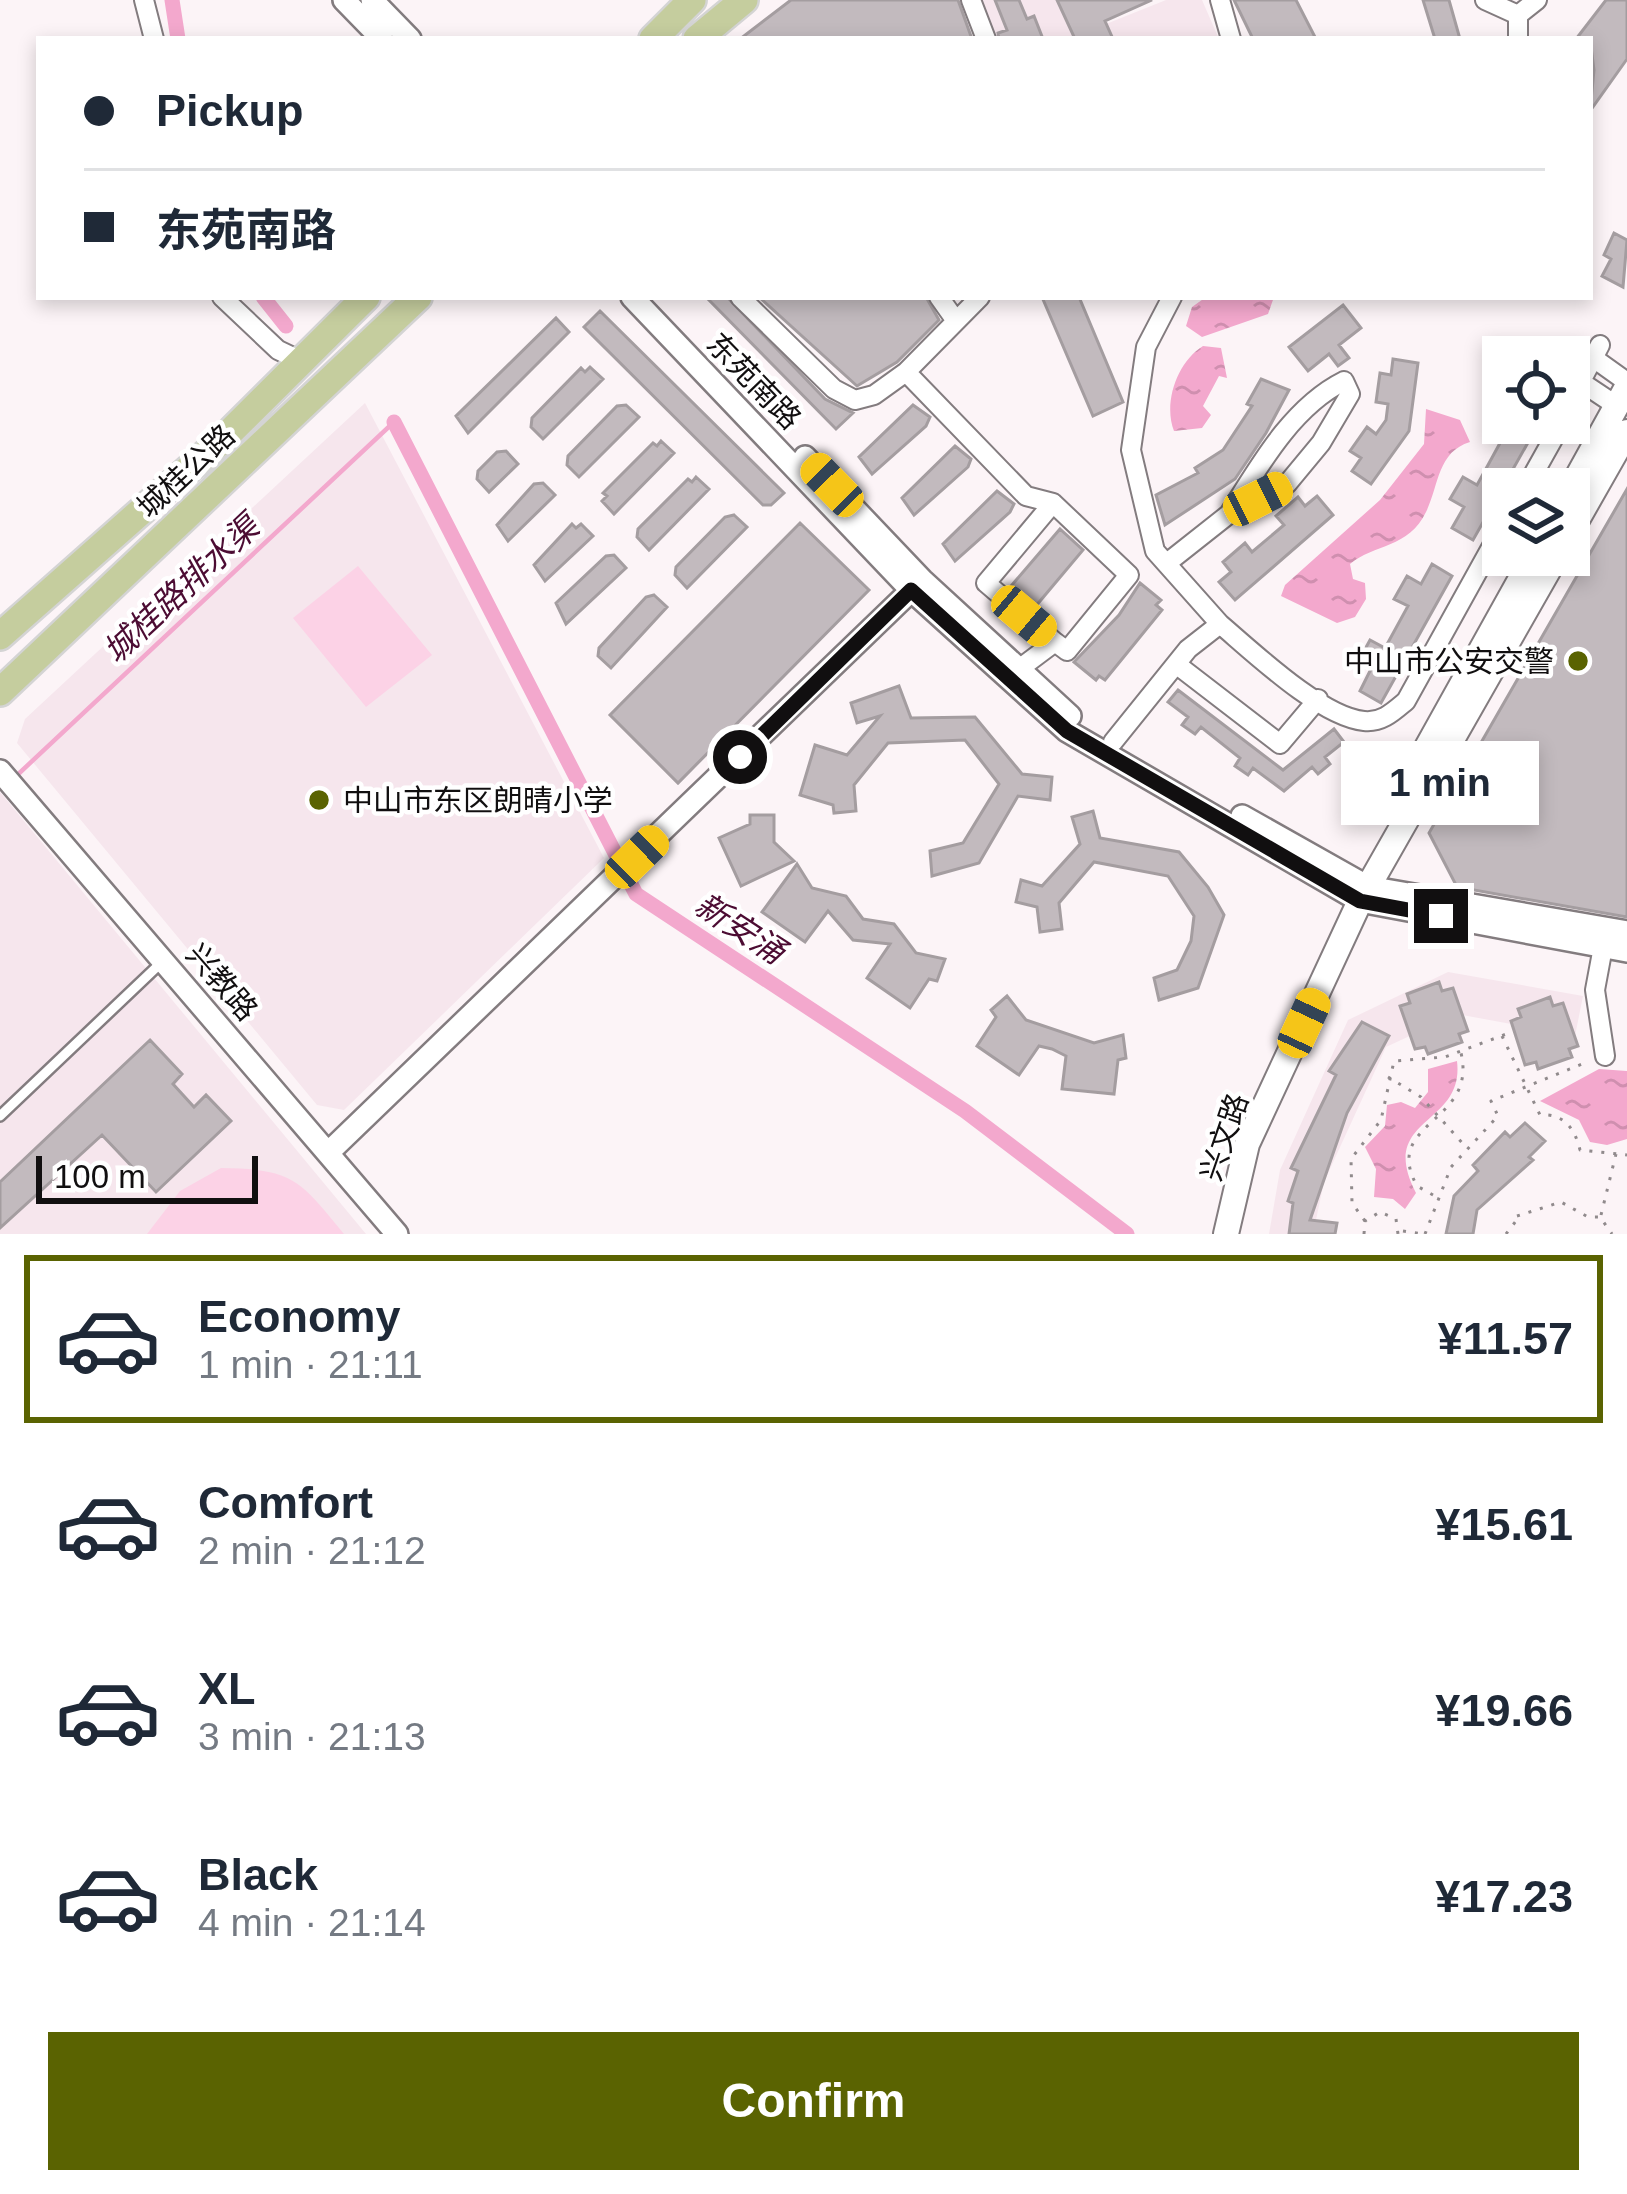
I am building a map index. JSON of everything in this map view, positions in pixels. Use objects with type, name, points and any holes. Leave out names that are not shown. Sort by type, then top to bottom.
[{"type":"main road","points":[[656,36],[692,0]]},
{"type":"main road","points":[[701,36],[744,0]]},
{"type":"main road","name":"城桂公路","points":[[0,636],[224,438],[363,300]]},
{"type":"main road","name":"城桂公路","points":[[0,692],[415,300]]},
{"type":"main road","points":[[1582,468],[1624,392]]},
{"type":"main road","points":[[1590,497],[1627,432]]},
{"type":"main road","name":"兴文路","points":[[1213,1234],[1234,1133],[1523,576]]},
{"type":"main road","name":"兴文路","points":[[1226,1234],[1247,1144],[1358,890],[1545,576]]},
{"type":"street","points":[[144,0],[153,36]]},
{"type":"street","points":[[344,0],[379,36]]},
{"type":"street","points":[[372,0],[407,36]]},
{"type":"street","points":[[971,0],[985,36]]},
{"type":"street","points":[[1220,0],[1230,36]]},
{"type":"street","points":[[1485,0],[1518,15]]},
{"type":"street","points":[[1518,15],[1537,0]]},
{"type":"street","points":[[1518,15],[1518,36]]},
{"type":"street","points":[[225,300],[278,350],[299,360]]},
{"type":"street","name":"东苑南路","points":[[635,300],[1067,731],[1358,890],[1627,951]]},
{"type":"street","name":"东苑南路","points":[[655,300],[917,585],[1074,720],[1358,890],[1627,932]]},
{"type":"street","points":[[743,300],[834,389],[855,400],[906,373],[977,300]]},
{"type":"street","points":[[941,300],[956,321]]},
{"type":"street","points":[[1170,300],[1146,347],[1131,451],[1155,551],[1220,624],[1318,699],[1363,721],[1388,717],[1406,701],[1482,564]]},
{"type":"street","points":[[1590,361],[1596,351],[1624,392]]},
{"type":"street","points":[[906,373],[1026,496],[1053,503],[1129,575],[1067,651],[986,583],[1053,503]]},
{"type":"street","points":[[1167,563],[1229,514],[1287,484],[1322,443],[1350,394],[1343,381],[1320,393],[1290,427],[1229,514]]},
{"type":"street","points":[[1590,383],[1624,392]]},
{"type":"street","points":[[331,1151],[917,585]]},
{"type":"street","points":[[1113,742],[1176,664],[1220,624]]},
{"type":"street","points":[[1019,669],[1055,642]]},
{"type":"street","points":[[1176,664],[1280,744],[1318,699]]},
{"type":"street","name":"兴教路","points":[[5,777],[331,1151],[397,1234]]},
{"type":"street","points":[[1603,947],[1595,990],[1605,1056]]},
{"type":"lane","points":[[0,1116],[163,961]]},
{"type":"path","points":[[1364,1234],[1365,1222],[1352,1203],[1348,1176],[1358,1143],[1381,1120],[1394,1061],[1461,1052],[1509,1034]]},
{"type":"path","points":[[1502,1036],[1540,1115],[1563,1119],[1576,1133],[1580,1150],[1627,1155]]},
{"type":"path","points":[[1436,1196],[1417,1186],[1407,1158],[1411,1142],[1459,1096],[1465,1069],[1461,1052]]},
{"type":"path","points":[[1365,1222],[1386,1212],[1399,1232],[1425,1234],[1436,1196],[1467,1147],[1498,1117],[1492,1101],[1605,1056]]},
{"type":"path","points":[[1388,1076],[1420,1097],[1467,1147]]},
{"type":"path","points":[[1612,1234],[1600,1216],[1616,1154]]},
{"type":"path","points":[[1506,1234],[1518,1216],[1561,1202],[1588,1217],[1600,1216]]},
{"type":"shaded area","points":[[977,0],[1062,0],[1076,36],[993,36]]},
{"type":"shaded area","points":[[1166,0],[1202,0],[1218,36],[1076,36]]},
{"type":"shaded area","name":"中山市东区朗晴小学","points":[[365,403],[604,858],[344,1110],[317,1105],[17,743],[25,719]]},
{"type":"shaded area","points":[[358,566],[432,655],[366,707],[293,618]]},
{"type":"shaded area","points":[[0,792],[366,1234],[0,1234]]},
{"type":"shaded area","points":[[1448,972],[1583,996],[1575,1036],[1457,1014],[1386,1047],[1324,1182],[1313,1234],[1269,1234],[1280,1170],[1348,1020]]},
{"type":"shaded area","points":[[221,1168],[265,1171],[293,1181],[344,1234],[147,1234],[180,1191]]},
{"type":"water","points":[[1202,300],[1273,300],[1268,314],[1202,337],[1186,326],[1192,307]]},
{"type":"water","points":[[1203,346],[1221,348],[1227,378],[1219,376],[1203,406],[1211,415],[1202,428],[1174,431],[1170,408],[1175,384],[1186,362]]},
{"type":"water","points":[[1426,409],[1460,420],[1470,442],[1445,462],[1419,524],[1401,539],[1350,564],[1353,579],[1365,583],[1366,599],[1355,617],[1337,623],[1281,596],[1285,585],[1380,500],[1424,444]]},
{"type":"water","points":[[1457,1061],[1456,1082],[1448,1099],[1407,1149],[1407,1168],[1416,1193],[1405,1209],[1393,1199],[1374,1197],[1376,1169],[1365,1147],[1385,1126],[1387,1105],[1401,1102],[1415,1108],[1428,1092],[1428,1069]]},
{"type":"water","points":[[1599,1069],[1627,1071],[1627,1139],[1607,1145],[1590,1142],[1579,1120],[1540,1101]]},
{"type":"building","points":[[791,0],[958,0],[971,36],[744,36]]},
{"type":"building","points":[[995,0],[1019,0],[1027,19],[1034,16],[1042,36],[998,36],[1007,30]]},
{"type":"building","points":[[1057,0],[1152,0],[1105,21],[1112,36],[1074,36]]},
{"type":"building","points":[[1234,0],[1296,0],[1314,36],[1252,36]]},
{"type":"building","points":[[1423,0],[1449,0],[1459,36],[1434,36]]},
{"type":"building","points":[[1606,0],[1627,0],[1627,59],[1593,107],[1593,36],[1578,36]]},
{"type":"building","points":[[1614,233],[1627,240],[1623,287],[1602,276],[1611,259],[1604,255]]},
{"type":"building","points":[[709,300],[730,300],[825,399],[853,413],[836,429]]},
{"type":"building","points":[[762,300],[928,300],[939,320],[897,362],[857,386]]},
{"type":"building","points":[[1043,300],[1080,300],[1123,402],[1093,416]]},
{"type":"building","points":[[1343,305],[1361,328],[1339,345],[1349,358],[1338,366],[1329,354],[1308,371],[1289,347]]},
{"type":"building","points":[[600,311],[784,493],[771,505],[763,505],[584,327]]},
{"type":"building","points":[[556,318],[569,332],[468,433],[456,416]]},
{"type":"building","points":[[1393,359],[1418,363],[1409,431],[1371,484],[1352,471],[1361,458],[1350,451],[1367,427],[1376,434],[1386,420],[1388,404],[1376,402],[1380,373],[1391,375]]},
{"type":"building","points":[[590,367],[603,379],[543,439],[531,427],[532,418],[581,368],[585,372]]},
{"type":"building","points":[[1261,379],[1289,390],[1266,433],[1235,479],[1165,525],[1156,495],[1198,473],[1195,468],[1223,450],[1252,406],[1247,404]]},
{"type":"building","points":[[626,405],[639,417],[579,477],[567,465],[568,456],[617,406]]},
{"type":"building","points":[[913,405],[930,417],[926,426],[872,474],[859,457]]},
{"type":"building","points":[[661,441],[674,453],[614,514],[602,501],[607,496],[603,493],[653,443],[657,446]]},
{"type":"building","points":[[1499,444],[1527,444],[1514,468],[1486,468]]},
{"type":"building","points":[[955,446],[971,459],[968,467],[914,515],[902,498]]},
{"type":"building","points":[[506,451],[518,464],[489,492],[477,479],[478,471],[497,452]]},
{"type":"building","points":[[1482,476],[1482,524],[1473,540],[1452,528],[1464,507],[1450,499],[1463,477],[1477,485]]},
{"type":"building","points":[[696,477],[709,489],[649,550],[637,537],[638,529],[688,479],[692,482]]},
{"type":"building","points":[[543,483],[555,495],[508,541],[497,525],[534,484]]},
{"type":"building","name":"中山市公安交警","points":[[1627,489],[1627,917],[1457,887],[1429,833],[1577,576],[1590,576],[1590,553]]},
{"type":"building","points":[[997,491],[1014,504],[1010,512],[955,561],[943,544]]},
{"type":"building","points":[[1317,496],[1333,515],[1235,600],[1219,582],[1231,572],[1223,562],[1245,543],[1252,552],[1284,525],[1276,516],[1298,497],[1305,506]]},
{"type":"building","points":[[734,515],[747,527],[687,588],[675,575],[676,567],[725,517]]},
{"type":"building","points":[[800,523],[869,590],[678,783],[610,715]]},
{"type":"building","points":[[572,524],[576,528],[581,524],[593,536],[545,581],[534,565]]},
{"type":"building","points":[[1060,529],[1083,550],[1035,607],[1011,586]]},
{"type":"building","points":[[614,555],[626,568],[566,624],[556,603],[606,556]]},
{"type":"building","points":[[1432,564],[1452,576],[1381,703],[1360,691],[1371,669],[1358,662],[1370,640],[1385,648],[1408,606],[1394,599],[1407,576],[1421,584]]},
{"type":"building","points":[[1140,583],[1161,600],[1156,605],[1162,610],[1105,680],[1099,676],[1096,680],[1074,662],[1119,615]]},
{"type":"building","points":[[654,595],[667,607],[611,668],[598,656],[599,648],[646,597]]},
{"type":"building","points":[[899,686],[911,718],[975,717],[1022,774],[1052,777],[1050,800],[1018,796],[979,863],[932,876],[930,851],[963,843],[999,784],[965,740],[888,743],[854,785],[856,811],[834,813],[833,805],[800,795],[815,745],[847,755],[880,716],[857,723],[851,703]]},
{"type":"building","points":[[1178,690],[1283,770],[1334,729],[1344,742],[1325,757],[1330,764],[1318,774],[1312,767],[1284,791],[1253,768],[1248,775],[1235,766],[1240,758],[1201,727],[1195,734],[1182,725],[1188,717],[1168,702]]},
{"type":"building","points":[[1093,811],[1100,838],[1179,852],[1208,887],[1224,915],[1198,988],[1159,1000],[1154,978],[1177,970],[1191,941],[1194,916],[1168,876],[1094,862],[1059,903],[1062,929],[1040,932],[1037,907],[1016,902],[1021,880],[1042,886],[1080,844],[1072,817]]},
{"type":"building","points":[[750,815],[774,815],[774,842],[794,861],[741,886],[719,838],[750,824]]},
{"type":"building","points":[[797,864],[812,888],[846,896],[863,919],[894,924],[916,953],[945,959],[937,981],[929,979],[910,1008],[867,978],[890,944],[853,940],[828,911],[805,942],[762,912]]},
{"type":"building","points":[[1439,982],[1442,991],[1453,988],[1468,1031],[1459,1034],[1462,1042],[1428,1054],[1425,1047],[1415,1049],[1400,1006],[1410,1003],[1407,994]]},
{"type":"building","points":[[1007,996],[1026,1020],[1094,1043],[1123,1035],[1126,1058],[1118,1060],[1114,1094],[1062,1089],[1066,1056],[1052,1049],[1039,1046],[1019,1075],[977,1046],[996,1017],[991,1010]]},
{"type":"building","points":[[1550,997],[1553,1006],[1563,1003],[1578,1046],[1569,1049],[1572,1057],[1538,1069],[1536,1062],[1525,1065],[1511,1021],[1521,1017],[1518,1009]]},
{"type":"building","points":[[1362,1022],[1389,1036],[1347,1113],[1310,1220],[1337,1223],[1335,1234],[1289,1234],[1293,1203],[1288,1201],[1298,1171],[1291,1168],[1336,1075],[1329,1071]]},
{"type":"building","points":[[150,1040],[182,1074],[173,1084],[194,1107],[206,1095],[231,1121],[156,1192],[102,1135],[0,1228],[0,1182]]},
{"type":"building","points":[[1525,1123],[1545,1141],[1529,1157],[1533,1160],[1477,1210],[1473,1234],[1446,1234],[1454,1196],[1478,1171],[1473,1165],[1505,1132],[1510,1137]]},
{"type":"waterway","points":[[172,0],[178,36]]},
{"type":"waterway","points":[[265,300],[286,326]]},
{"type":"waterway","name":"城桂路排水渠","points":[[13,779],[394,422]]},
{"type":"waterway","name":"新安涌","points":[[394,422],[636,894],[965,1111],[1127,1234]]},
{"type":"place","name":"中山市公安交警","points":[[1578,661]]},
{"type":"place","name":"中山市东区朗晴小学","points":[[319,800]]},
{"type":"route","points":[[740,757],[911,590],[1067,731],[1360,901],[1441,916]]}]
